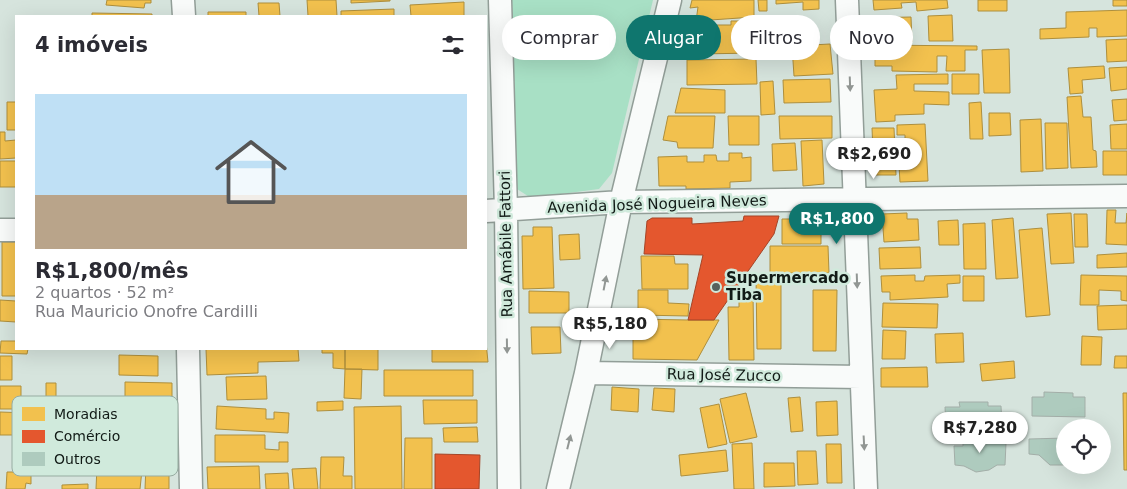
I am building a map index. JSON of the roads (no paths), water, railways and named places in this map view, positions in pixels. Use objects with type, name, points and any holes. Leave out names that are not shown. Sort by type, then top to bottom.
[{"type":"street","points":[[184,0],[184,15]]},
{"type":"street","name":"Rua Amábile Fattori","points":[[500,0],[496,210],[508,489]]},
{"type":"street","points":[[558,489],[586,373],[621,202],[670,0]]},
{"type":"street","points":[[847,0],[866,489]]},
{"type":"street","name":"Avenida José Nogueira Neves","points":[[496,210],[621,202],[1127,196]]},
{"type":"street","points":[[0,230],[15,230]]},
{"type":"street","points":[[188,350],[191,489]]},
{"type":"street","name":"Rua José Zucco","points":[[586,373],[861,377]]},
{"type":"place","name":"Supermercado Tiba","points":[[716,287]]}]
